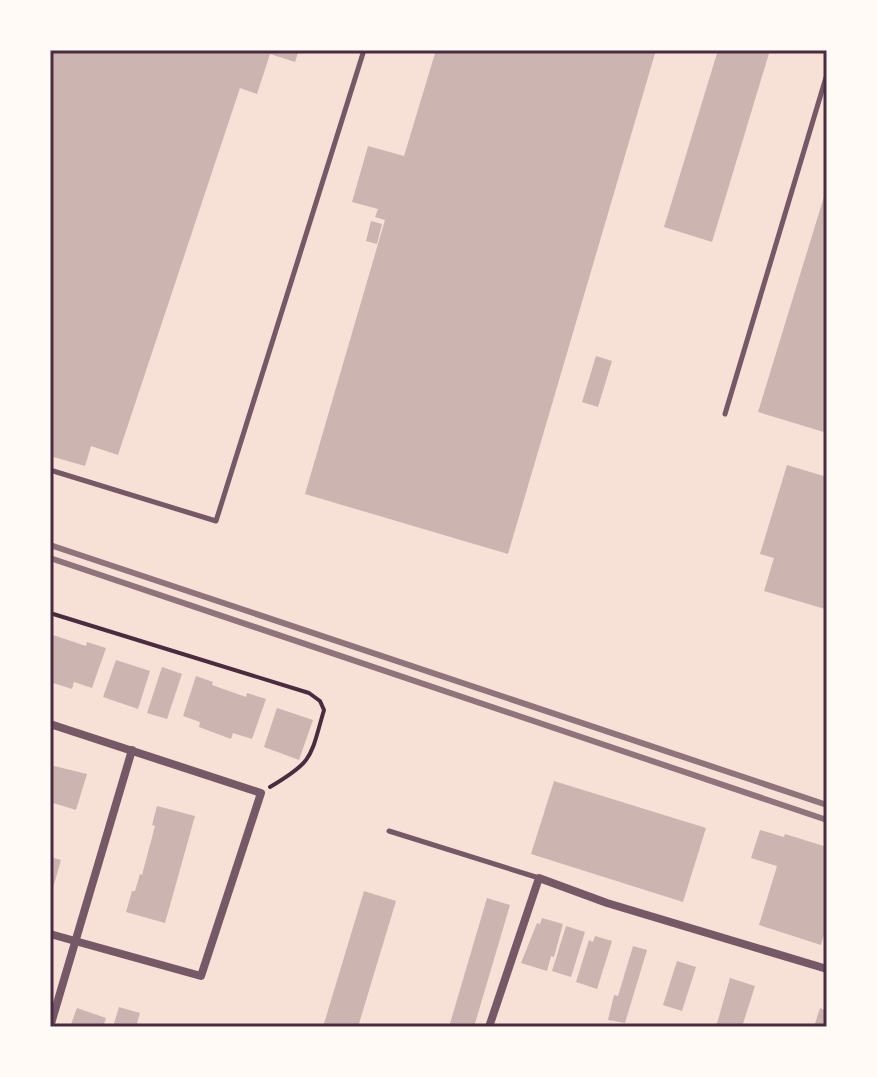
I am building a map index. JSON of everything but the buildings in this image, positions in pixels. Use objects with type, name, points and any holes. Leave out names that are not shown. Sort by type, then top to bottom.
[{"type":"street","points":[[50,724],[261,793],[201,976],[50,934]]},
{"type":"street","points":[[50,1027],[132,750]]},
{"type":"street","points":[[489,1027],[539,878],[607,903],[827,969]]},
{"type":"lane","points":[[50,470],[216,521],[364,50]]},
{"type":"lane","points":[[725,414],[827,74]]},
{"type":"lane","points":[[389,831],[539,878]]},
{"type":"path","points":[[50,613],[309,693],[320,701],[324,710],[311,755],[300,769],[261,793]]},
{"type":"railway","points":[[50,545],[827,805]]},
{"type":"railway","points":[[50,558],[827,820]]}]
